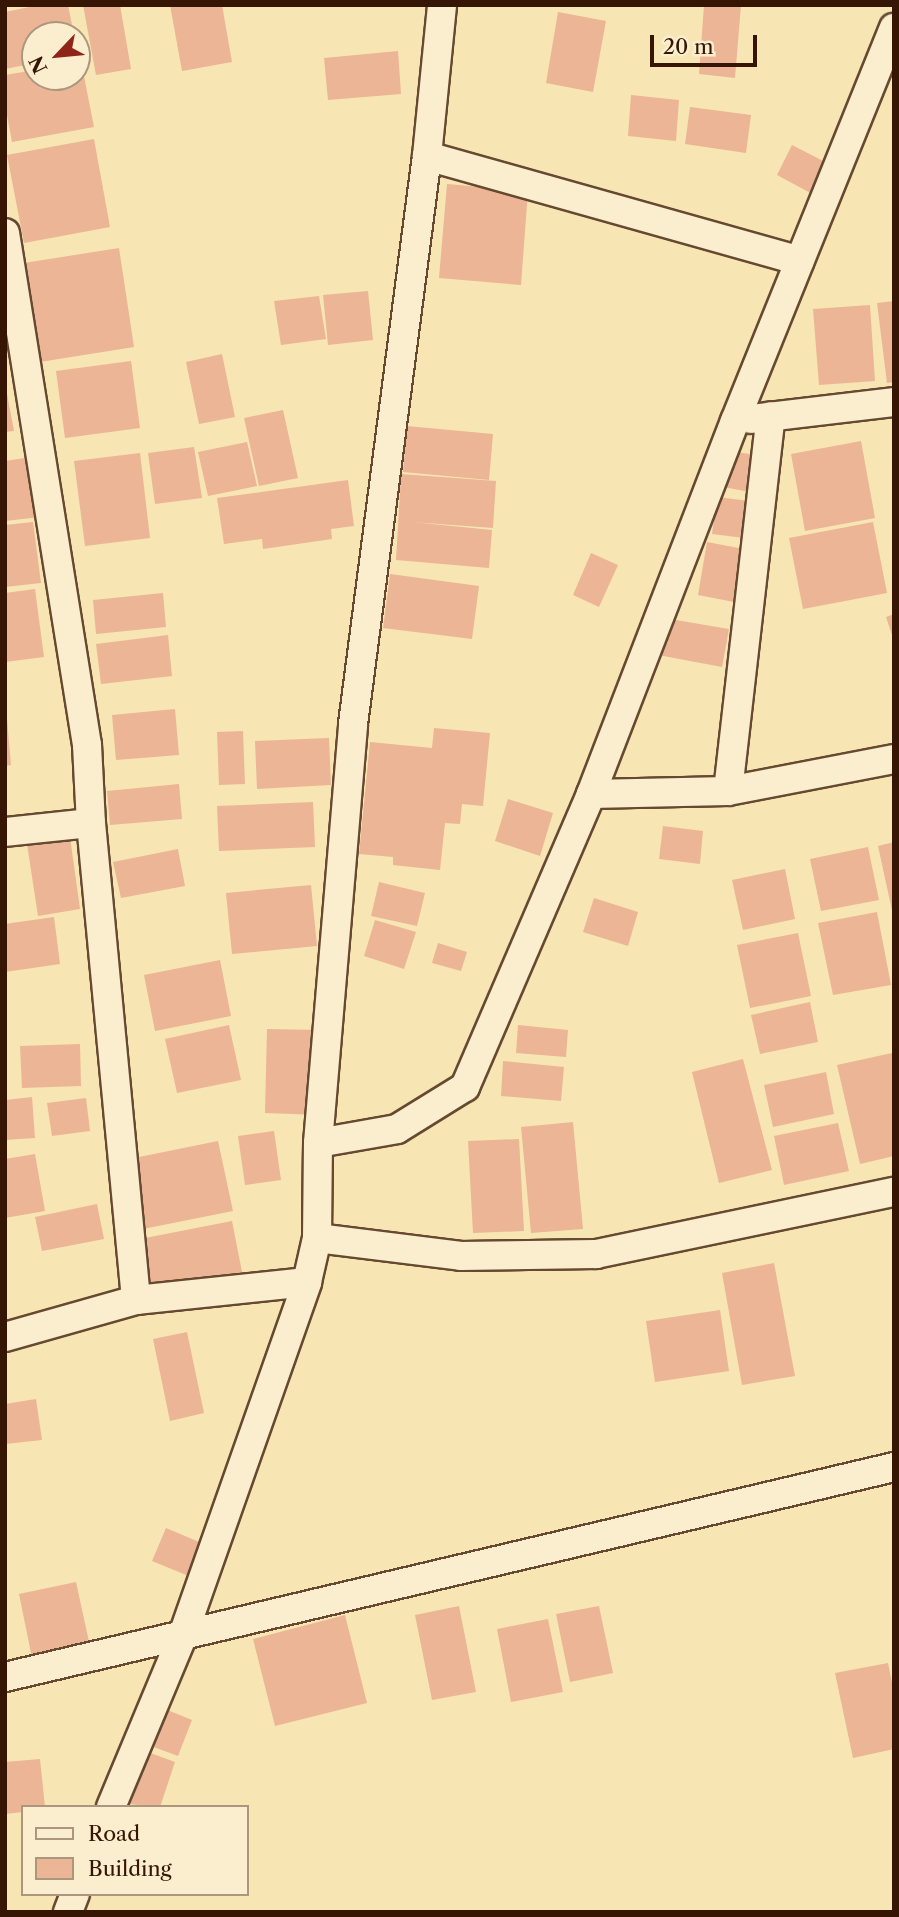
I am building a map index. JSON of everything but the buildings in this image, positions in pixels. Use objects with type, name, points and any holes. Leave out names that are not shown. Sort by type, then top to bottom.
[{"type":"street","points":[[112,1805],[183,1635],[307,1282],[317,1238],[318,1143],[354,724],[427,156],[442,5]]},
{"type":"street","points":[[318,1143],[397,1129],[465,1087],[591,794],[735,421],[894,28]]},
{"type":"street","points":[[427,156],[800,261]]},
{"type":"street","points":[[5,233],[88,745],[90,823],[136,1300]]},
{"type":"street","points":[[735,421],[894,402]]},
{"type":"street","points":[[728,791],[771,416]]},
{"type":"street","points":[[591,794],[728,791],[894,760]]},
{"type":"street","points":[[5,832],[90,823]]},
{"type":"street","points":[[317,1238],[461,1256],[596,1254],[894,1192]]},
{"type":"street","points":[[5,1337],[136,1300],[307,1282]]},
{"type":"street","points":[[5,1677],[894,1467]]}]
